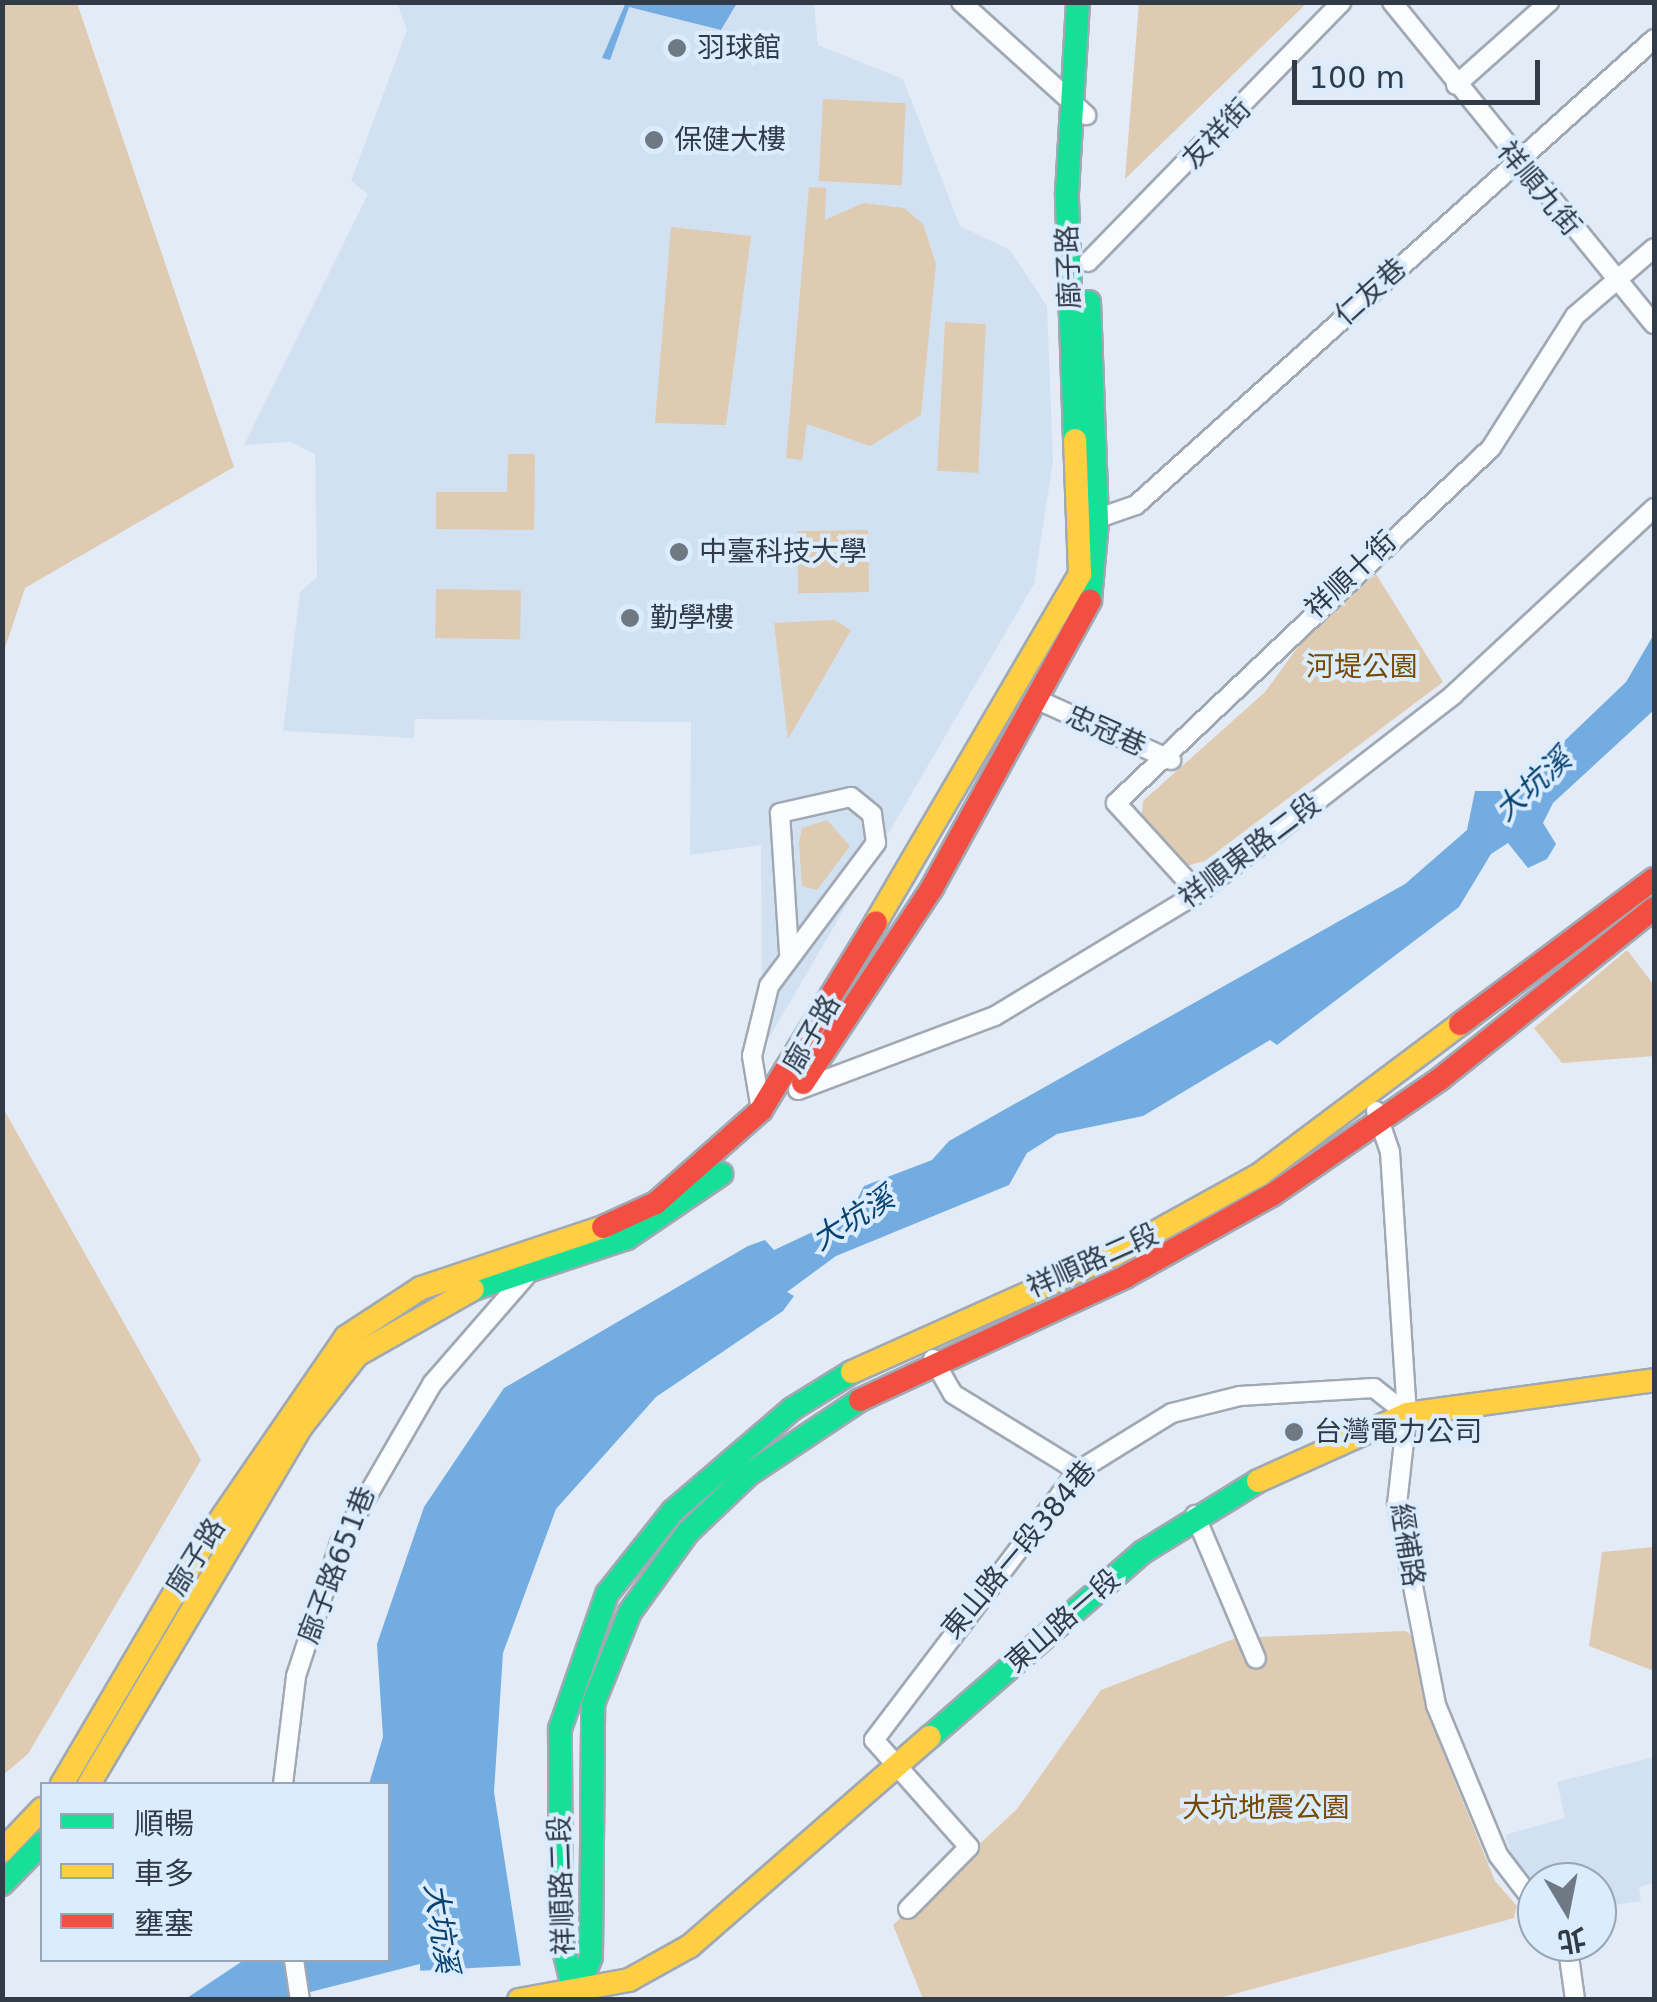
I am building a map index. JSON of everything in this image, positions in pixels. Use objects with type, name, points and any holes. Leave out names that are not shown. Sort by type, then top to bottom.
[{"type":"main road","name":"廍子路","points":[[91,1782],[327,1390],[409,1316],[525,1277],[688,1204],[792,1086],[1040,702],[1094,592],[1087,522],[1078,2]]},
{"type":"main road","name":"廍子路","points":[[792,1086],[1041,653],[1080,574],[1087,522],[1088,262],[1077,108],[1096,2]]},
{"type":"main road","name":"祥順路二段","points":[[575,1997],[561,1938],[560,1729],[607,1594],[673,1510],[792,1409],[894,1346],[1114,1255],[1259,1176],[1370,1100],[1654,878]]},
{"type":"main road","name":"祥順路二段","points":[[575,1997],[591,1957],[588,1730],[630,1612],[688,1532],[749,1474],[933,1359],[1206,1234],[1382,1121],[1654,908]]},
{"type":"main road","name":"廍子路","points":[[63,1782],[201,1548],[346,1336],[422,1288],[561,1246],[656,1203],[769,1115]]},
{"type":"main road","name":"東山路一段","points":[[519,2000],[575,1997],[629,1980],[690,1946],[1196,1516],[1407,1414],[1654,1380]]},
{"type":"main road","points":[[2,1852],[40,1811]]},
{"type":"main road","points":[[2,1884],[40,1845]]},
{"type":"street","points":[[960,2],[1077,108]]},
{"type":"street","name":"友祥街","points":[[1088,262],[1342,2]]},
{"type":"street","name":"祥順九街","points":[[1392,2],[1516,163],[1654,324]]},
{"type":"street","points":[[1456,86],[1549,2]]},
{"type":"street","name":"仁友巷","points":[[1087,522],[1136,504],[1654,39]]},
{"type":"street","name":"祥順十街","points":[[1198,893],[1116,804],[1172,760],[1306,615],[1490,448],[1551,347],[1654,248]]},
{"type":"street","name":"祥順東路二段","points":[[792,1086],[995,1016],[1198,893],[1453,696],[1654,508]]},
{"type":"street","name":"忠冠巷","points":[[1040,702],[1172,760]]},
{"type":"street","points":[[769,1115],[752,1056],[769,986],[789,954],[876,844],[872,814],[851,797],[780,813],[789,954]]},
{"type":"street","name":"經補路","points":[[1370,1100],[1382,1121],[1407,1414],[1397,1504],[1445,1742],[1509,1877],[1517,1885]]},
{"type":"street","name":"廍子路651巷","points":[[283,1782],[296,1676],[354,1514],[432,1384],[525,1277]]},
{"type":"street","points":[[933,1359],[953,1394],[1078,1471]]},
{"type":"street","name":"東山路一段384巷","points":[[896,1770],[874,1740],[1078,1471],[1172,1414],[1240,1396],[1374,1388],[1407,1414]]},
{"type":"street","points":[[1196,1516],[1256,1658]]},
{"type":"street","points":[[896,1770],[969,1847],[908,1908]]},
{"type":"street","points":[[294,1962],[300,2000]]},
{"type":"street","points":[[1570,1962],[1575,2000]]},
{"type":"shaded area","name":"中臺科技大學","points":[[397,3],[814,3],[818,45],[903,79],[960,226],[1010,250],[1047,306],[1053,461],[1034,584],[762,1050],[761,845],[690,855],[691,722],[415,719],[414,738],[283,731],[300,592],[317,577],[315,454],[291,442],[244,445],[368,194],[351,181],[407,30]]},
{"type":"shaded area","points":[[1654,1757],[1654,1883],[1639,1887],[1641,1901],[1617,1905],[1617,1862],[1517,1862],[1517,1871],[1505,1835],[1565,1818],[1557,1782]]},
{"type":"green space","points":[[3,2],[77,3],[234,467],[25,588],[3,654]]},
{"type":"green space","points":[[1139,3],[1307,3],[1125,179]]},
{"type":"green space","points":[[823,99],[906,103],[902,185],[819,181]]},
{"type":"green space","points":[[809,187],[826,188],[825,220],[863,203],[904,208],[923,224],[936,264],[921,415],[870,446],[807,424],[802,460],[786,458]]},
{"type":"green space","points":[[671,227],[751,236],[726,425],[655,423]]},
{"type":"green space","points":[[945,322],[986,324],[978,473],[937,471]]},
{"type":"green space","points":[[508,454],[535,454],[534,530],[436,529],[436,492],[507,492]]},
{"type":"green space","points":[[868,530],[869,592],[798,593],[797,531]]},
{"type":"green space","name":"河堤公園","points":[[1376,574],[1443,682],[1205,861],[1186,866],[1141,824],[1143,801],[1265,692],[1305,637]]},
{"type":"green space","points":[[436,589],[521,590],[520,639],[435,638]]},
{"type":"green space","points":[[834,620],[851,630],[788,739],[774,623]]},
{"type":"green space","points":[[827,820],[850,846],[817,890],[802,886],[799,843],[802,828]]},
{"type":"green space","points":[[1627,950],[1654,985],[1654,1056],[1562,1063],[1534,1028]]},
{"type":"green space","points":[[3,1108],[201,1460],[28,1754],[3,1775]]},
{"type":"green space","points":[[1654,1547],[1654,1671],[1589,1646],[1602,1552]]},
{"type":"green space","name":"大坑地震公園","points":[[1406,1631],[1419,1642],[1438,1740],[1495,1881],[1517,1906],[1514,1918],[1212,2000],[923,1999],[893,1925],[1017,1809],[1101,1690],[1236,1638]]},
{"type":"water","points":[[626,2],[737,3],[721,30],[629,7],[610,60],[602,58]]},
{"type":"water","name":"大坑溪","points":[[1654,634],[1654,710],[1553,803],[1543,823],[1556,844],[1547,859],[1528,868],[1508,843],[1491,854],[1459,907],[1277,1045],[1270,1040],[1143,1116],[1057,1134],[1027,1153],[1009,1185],[836,1256],[787,1292],[794,1296],[783,1311],[656,1397],[556,1509],[503,1653],[494,1792],[526,1999],[421,1999],[420,1964],[283,1999],[184,2000],[241,1962],[390,1962],[390,1782],[370,1782],[383,1737],[377,1644],[424,1507],[504,1388],[748,1246],[765,1240],[774,1250],[849,1215],[864,1186],[932,1160],[949,1141],[1405,884],[1467,830],[1475,791],[1512,791],[1626,682]]},
{"type":"pier","points":[[531,1965],[531,2000],[416,2000],[416,1971]]},
{"type":"traffic: fast","points":[[1075,440],[1067,193],[1078,2]]},
{"type":"traffic: fast","points":[[1089,302],[1097,522],[1090,601]]},
{"type":"traffic: fast","points":[[473,1289],[627,1238],[721,1174]]},
{"type":"traffic: fast","points":[[575,1995],[561,1938],[560,1729],[607,1594],[673,1511],[792,1409],[852,1372]]},
{"type":"traffic: fast","points":[[575,1995],[591,1957],[593,1704],[630,1612],[688,1532],[749,1474],[860,1400]]},
{"type":"traffic: fast","points":[[930,1737],[1143,1552],[1258,1481]]},
{"type":"traffic: fast","points":[[2,1884],[40,1845]]},
{"type":"traffic: slow","points":[[876,922],[1080,574],[1075,440]]},
{"type":"traffic: slow","points":[[852,1372],[1114,1255],[1259,1175],[1460,1024]]},
{"type":"traffic: slow","points":[[63,1782],[201,1548],[346,1337],[421,1288],[603,1227]]},
{"type":"traffic: slow","points":[[90,1782],[301,1427],[357,1355],[473,1289]]},
{"type":"traffic: slow","points":[[1258,1481],[1407,1414],[1654,1380]]},
{"type":"traffic: slow","points":[[519,2000],[629,1980],[690,1946],[930,1737]]},
{"type":"traffic: slow","points":[[2,1851],[40,1811]]},
{"type":"traffic: jam","points":[[803,1083],[932,888],[1090,601]]},
{"type":"traffic: jam","points":[[1460,1024],[1654,879]]},
{"type":"traffic: jam","points":[[860,1400],[1125,1277],[1272,1195],[1440,1079],[1654,908]]},
{"type":"traffic: jam","points":[[603,1227],[656,1203],[761,1110],[876,922]]},
{"type":"place","name":"羽球館","points":[[677,48]]},
{"type":"place","name":"保健大樓","points":[[654,140]]},
{"type":"place","name":"中臺科技大學","points":[[679,552]]},
{"type":"place","name":"勤學樓","points":[[630,618]]},
{"type":"place","name":"台灣電力公司","points":[[1294,1432]]}]
